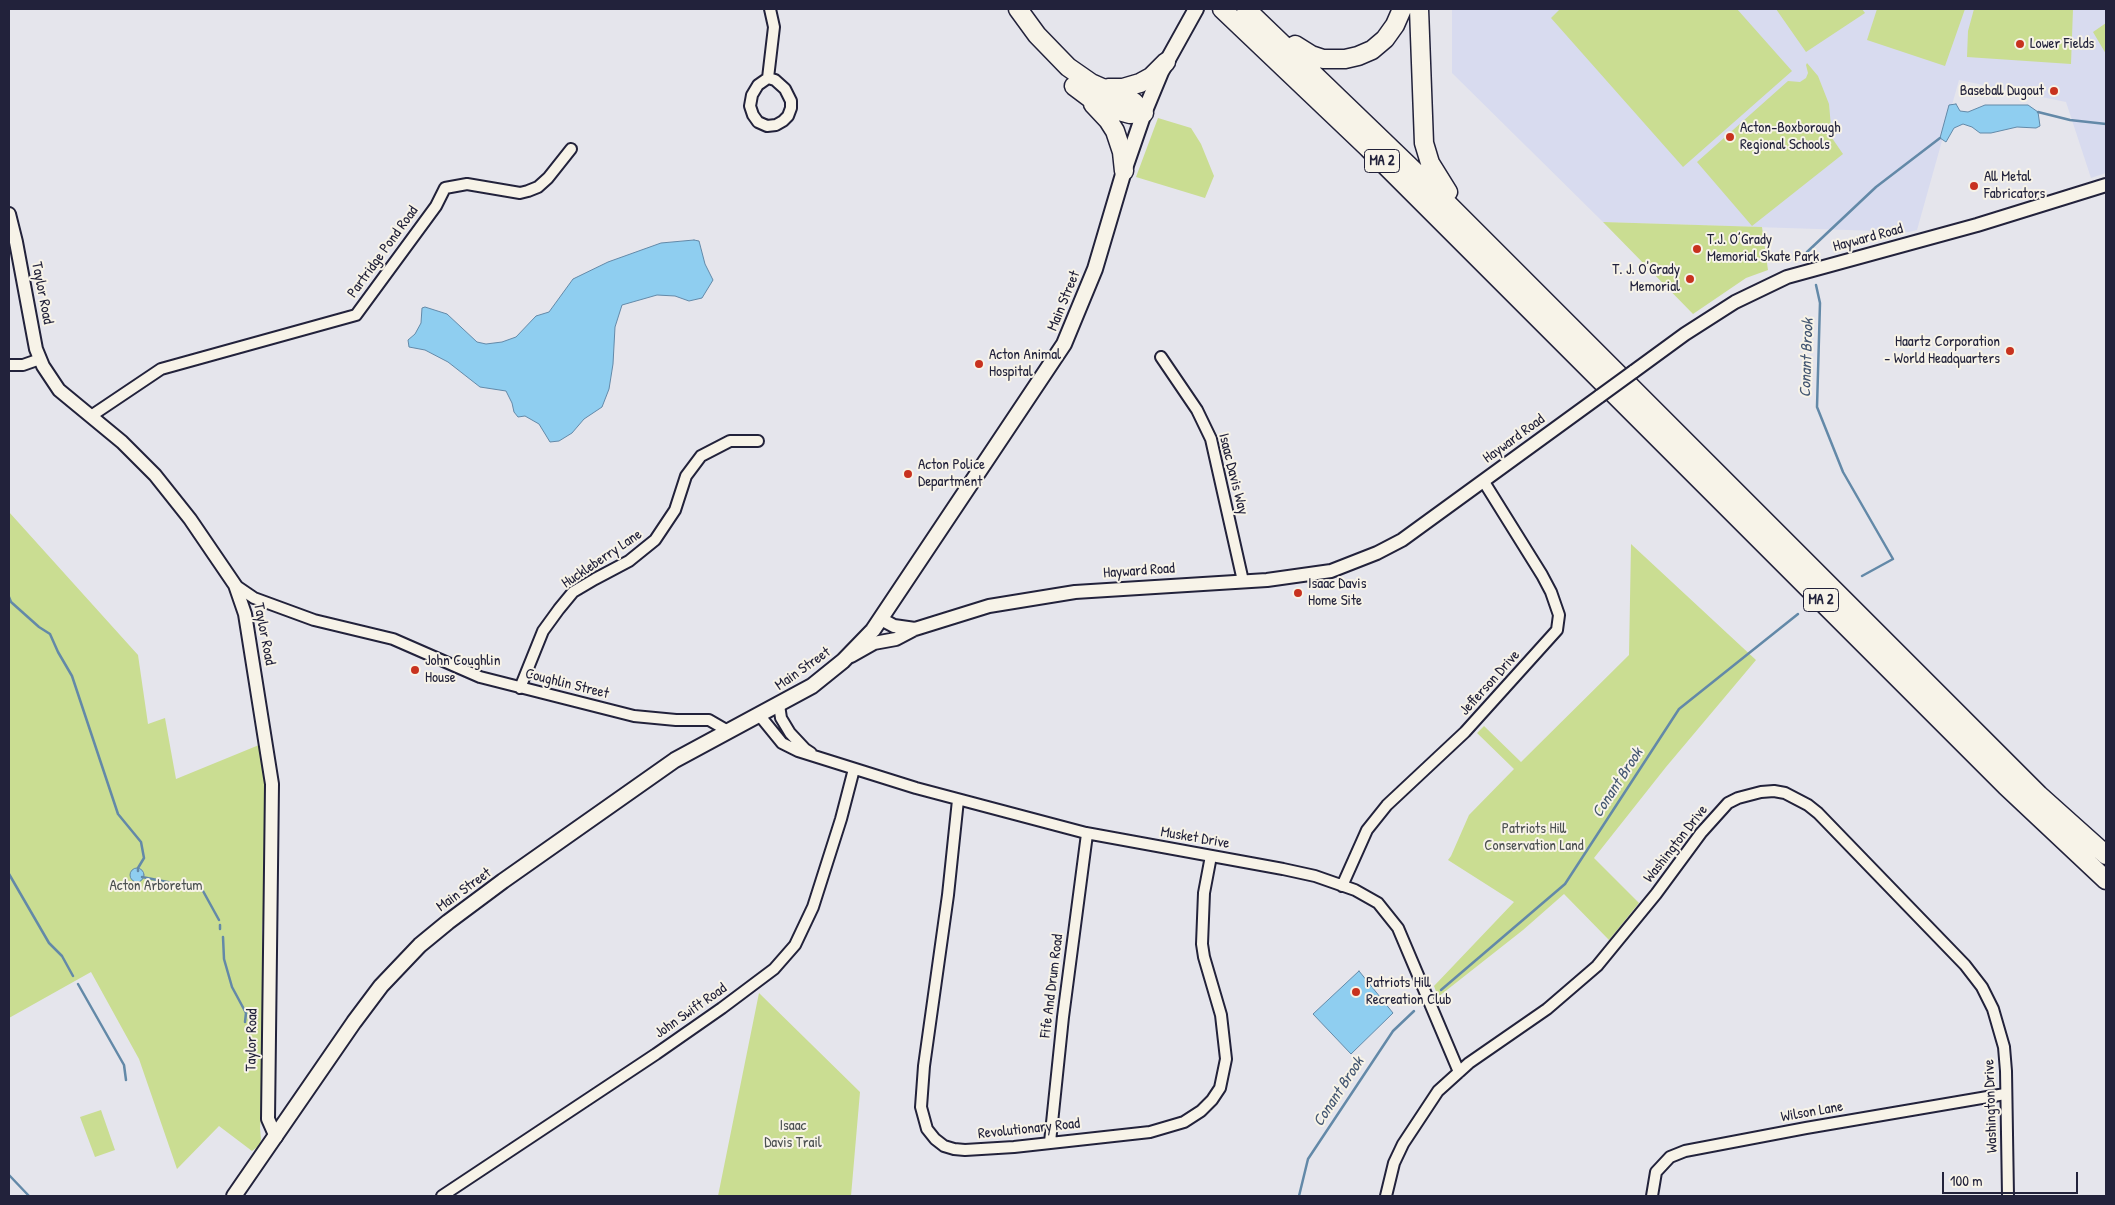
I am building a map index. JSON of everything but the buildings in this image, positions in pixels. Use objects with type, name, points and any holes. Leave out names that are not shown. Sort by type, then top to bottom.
[{"type":"highway","points":[[1004,9],[1034,50],[1104,115],[1113,128],[1122,152],[1124,170]]},
{"type":"highway","points":[[1018,9],[1036,35],[1078,76],[1134,102],[1144,113]]},
{"type":"highway","name":"MA 2","points":[[1222,9],[1375,154],[2006,786],[2106,880]]},
{"type":"highway","points":[[1252,14],[1311,55],[1323,59],[1340,60],[1361,55],[1379,45],[1393,29],[1402,9]]},
{"type":"highway","points":[[1419,9],[1422,119],[1425,148],[1435,174],[1470,226]]},
{"type":"highway","name":"MA 2","points":[[1252,14],[1470,226],[2039,795],[2106,855]]},
{"type":"highway","points":[[1098,86],[1116,88],[1134,86],[1151,77],[1166,62]]},
{"type":"highway","points":[[1074,86],[1090,98],[1112,109],[1134,115],[1144,113]]},
{"type":"main road","name":"Main Street","points":[[234,1196],[354,1022],[381,986],[420,945],[448,922],[610,804],[675,760],[779,706],[812,686],[843,661],[877,624],[1064,344],[1095,269],[1124,170],[1144,113],[1166,62],[1193,14]]},
{"type":"street","points":[[768,78],[775,80],[784,89],[791,101],[792,108],[783,121],[776,125],[767,126],[758,122],[750,106],[752,95],[758,85],[768,78],[774,27],[770,9]]},
{"type":"street","name":"Partridge Pond Road","points":[[90,416],[161,369],[356,315],[436,206],[445,188],[467,184],[520,193],[528,191],[538,187],[548,178],[571,149]]},
{"type":"street","name":"Hayward Road","points":[[843,661],[874,643],[896,639],[915,629],[989,606],[1075,592],[1300,577],[1330,571],[1354,563],[1402,540],[1633,372],[1719,312],[1756,290],[1787,277],[1977,225],[2106,185]]},
{"type":"street","name":"Taylor Road","points":[[9,214],[36,350],[40,359],[60,390],[122,442],[155,475],[190,519],[235,585],[246,614],[252,646],[260,716],[272,784],[268,1119],[276,1137]]},
{"type":"street","name":"Isaac Davis Way","points":[[1161,357],[1197,410],[1210,439],[1242,581]]},
{"type":"street","points":[[9,365],[23,365],[40,359]]},
{"type":"street","name":"Huckleberry Lane","points":[[520,688],[543,631],[559,609],[573,592],[629,561],[655,540],[675,510],[686,476],[701,456],[730,441],[758,441]]},
{"type":"street","name":"Jefferson Drive","points":[[1342,886],[1367,830],[1386,805],[1465,732],[1557,630],[1559,615],[1551,592],[1484,482]]},
{"type":"street","name":"Coughlin Street","points":[[235,585],[254,598],[314,620],[392,639],[480,677],[634,716],[672,720],[709,720],[728,731]]},
{"type":"street","points":[[877,624],[876,635],[889,639]]},
{"type":"street","name":"Hayward Road","points":[[877,624],[915,629]]},
{"type":"street","name":"Musket Drive","points":[[779,706],[781,718],[790,732],[805,749],[822,760]]},
{"type":"street","name":"Musket Drive","points":[[760,716],[782,743],[822,760],[958,800],[1088,834],[1314,876],[1342,886],[1378,903],[1398,928],[1459,1072]]},
{"type":"street","name":"John Swift Road","points":[[442,1196],[656,1054],[748,989],[778,965],[794,944],[813,907],[841,819],[854,769]]},
{"type":"street","name":"Washington Drive","points":[[1386,1196],[1394,1163],[1403,1144],[1438,1091],[1469,1063],[1547,1009],[1597,966],[1656,894],[1701,834],[1728,803],[1738,798],[1761,792],[1785,793],[1808,805],[1818,813],[1975,977],[1990,1003],[2001,1034],[2006,1071],[2008,1196]]},
{"type":"street","name":"Revolutionary Road","points":[[958,800],[942,946],[924,1066],[921,1107],[927,1129],[944,1146],[954,1149],[965,1150],[1133,1134],[1168,1128],[1184,1122],[1201,1111],[1212,1100],[1220,1088],[1226,1059],[1221,1015],[1202,944],[1204,893],[1211,856]]},
{"type":"street","name":"Fife And Drum Road","points":[[1050,1142],[1063,1017],[1088,834]]},
{"type":"street","name":"Wilson Lane","points":[[1652,1196],[1656,1172],[1670,1157],[1685,1152],[1806,1128],[2005,1094]]},
{"type":"shaded area","name":"Acton-Boxborough Regional Schools","points":[[1452,9],[2106,9],[2106,173],[2091,178],[2066,102],[1959,80],[1917,230],[1909,232],[1603,222],[1452,73]]},
{"type":"green space","points":[[1560,9],[1737,9],[1792,71],[1683,167],[1551,18]]},
{"type":"green space","points":[[1776,9],[1862,9],[1865,13],[1806,52]]},
{"type":"green space","points":[[1877,9],[1965,9],[1945,66],[1867,40]]},
{"type":"green space","name":"Lower Fields","points":[[1974,9],[2073,9],[2071,64],[1967,57],[1968,31]]},
{"type":"green space","points":[[2106,23],[2106,54],[2093,32]]},
{"type":"green space","points":[[1807,63],[1818,76],[1829,104],[1832,138],[1843,154],[1752,226],[1697,162],[1788,81],[1800,82],[1806,78],[1808,73]]},
{"type":"green space","points":[[1158,118],[1191,128],[1201,144],[1214,176],[1205,198],[1136,177]]},
{"type":"green space","name":"T.J. O’Grady Memorial Skate Park","points":[[1603,222],[1762,227],[1768,270],[1746,278],[1693,314]]},
{"type":"green space","name":"Acton Arboretum","points":[[9,512],[138,655],[148,724],[165,718],[176,779],[259,745],[266,780],[265,895],[262,930],[264,960],[263,1088],[260,1145],[252,1151],[219,1126],[177,1169],[139,1059],[91,972],[9,1018]]},
{"type":"green space","name":"Patriots Hill Conservation Land","points":[[1631,544],[1756,660],[1666,767],[1594,858],[1639,903],[1609,940],[1564,894],[1523,930],[1438,997],[1434,986],[1514,902],[1448,860],[1469,815],[1514,769],[1477,733],[1484,726],[1521,762],[1629,655]]},
{"type":"green space","name":"Isaac Davis Trail","points":[[759,993],[860,1092],[851,1196],[718,1196]]},
{"type":"green space","points":[[101,1110],[115,1150],[95,1157],[80,1117]]},
{"type":"water","points":[[1956,104],[1960,111],[1968,112],[1985,105],[2028,105],[2038,112],[2040,126],[2036,128],[2017,127],[1991,133],[1980,133],[1972,127],[1963,124],[1954,128],[1946,142],[1940,138],[1949,105]]},
{"type":"water","points":[[699,241],[705,264],[713,280],[702,298],[689,301],[675,296],[657,295],[622,305],[615,327],[613,364],[609,389],[602,407],[584,419],[572,433],[559,441],[550,442],[539,424],[525,416],[518,417],[514,412],[506,391],[480,387],[448,362],[425,350],[409,347],[408,340],[415,334],[421,323],[422,308],[425,307],[447,314],[477,342],[486,344],[502,342],[516,337],[536,316],[549,312],[573,279],[608,262],[661,243]]},
{"type":"water","points":[[134,868],[140,868],[144,875],[140,882],[134,882],[130,878],[130,872]]},
{"type":"water","name":"Patriots Hill Recreation Club","points":[[1359,971],[1393,1013],[1351,1054],[1313,1014]]},
{"type":"waterway","name":"Conant Brook","points":[[2038,112],[2070,120],[2106,124]]},
{"type":"waterway","name":"Conant Brook","points":[[1807,252],[1876,187],[1940,138]]},
{"type":"waterway","name":"Conant Brook","points":[[1816,285],[1820,303],[1817,407],[1843,472],[1893,559],[1862,576]]},
{"type":"waterway","points":[[9,597],[11,602],[39,627],[50,634],[72,676],[118,814],[141,842],[144,858],[138,871]]},
{"type":"waterway","name":"Conant Brook","points":[[1441,990],[1565,884],[1679,709],[1798,614]]},
{"type":"waterway","points":[[9,874],[49,943],[62,956],[73,976]]},
{"type":"waterway","points":[[142,877],[198,888],[203,891],[219,920]]},
{"type":"waterway","points":[[223,937],[224,959],[232,987],[246,1013],[245,1022]]},
{"type":"waterway","points":[[78,984],[124,1065],[126,1080]]},
{"type":"waterway","name":"Conant Brook","points":[[1299,1196],[1308,1159],[1393,1031],[1414,1011]]},
{"type":"waterway","points":[[9,1175],[29,1196]]},
{"type":"place","name":"Lower Fields","points":[[2020,44]]},
{"type":"place","name":"Baseball Dugout","points":[[2054,91]]},
{"type":"place","name":"Acton-Boxborough Regional Schools","points":[[1730,137]]},
{"type":"place","name":"All Metal Fabricators","points":[[1974,186]]},
{"type":"place","name":"T.J. O’Grady Memorial Skate Park","points":[[1697,249]]},
{"type":"place","name":"T. J. O'Grady Memorial","points":[[1690,279]]},
{"type":"place","name":"Haartz Corporation - World Headquarters","points":[[2010,351]]},
{"type":"place","name":"Acton Animal Hospital","points":[[979,364]]},
{"type":"place","name":"Acton Police Department","points":[[908,474]]},
{"type":"place","name":"Isaac Davis Home Site","points":[[1298,593]]},
{"type":"place","name":"John Coughlin House","points":[[415,670]]},
{"type":"place","name":"Patriots Hill Recreation Club","points":[[1356,992]]}]
